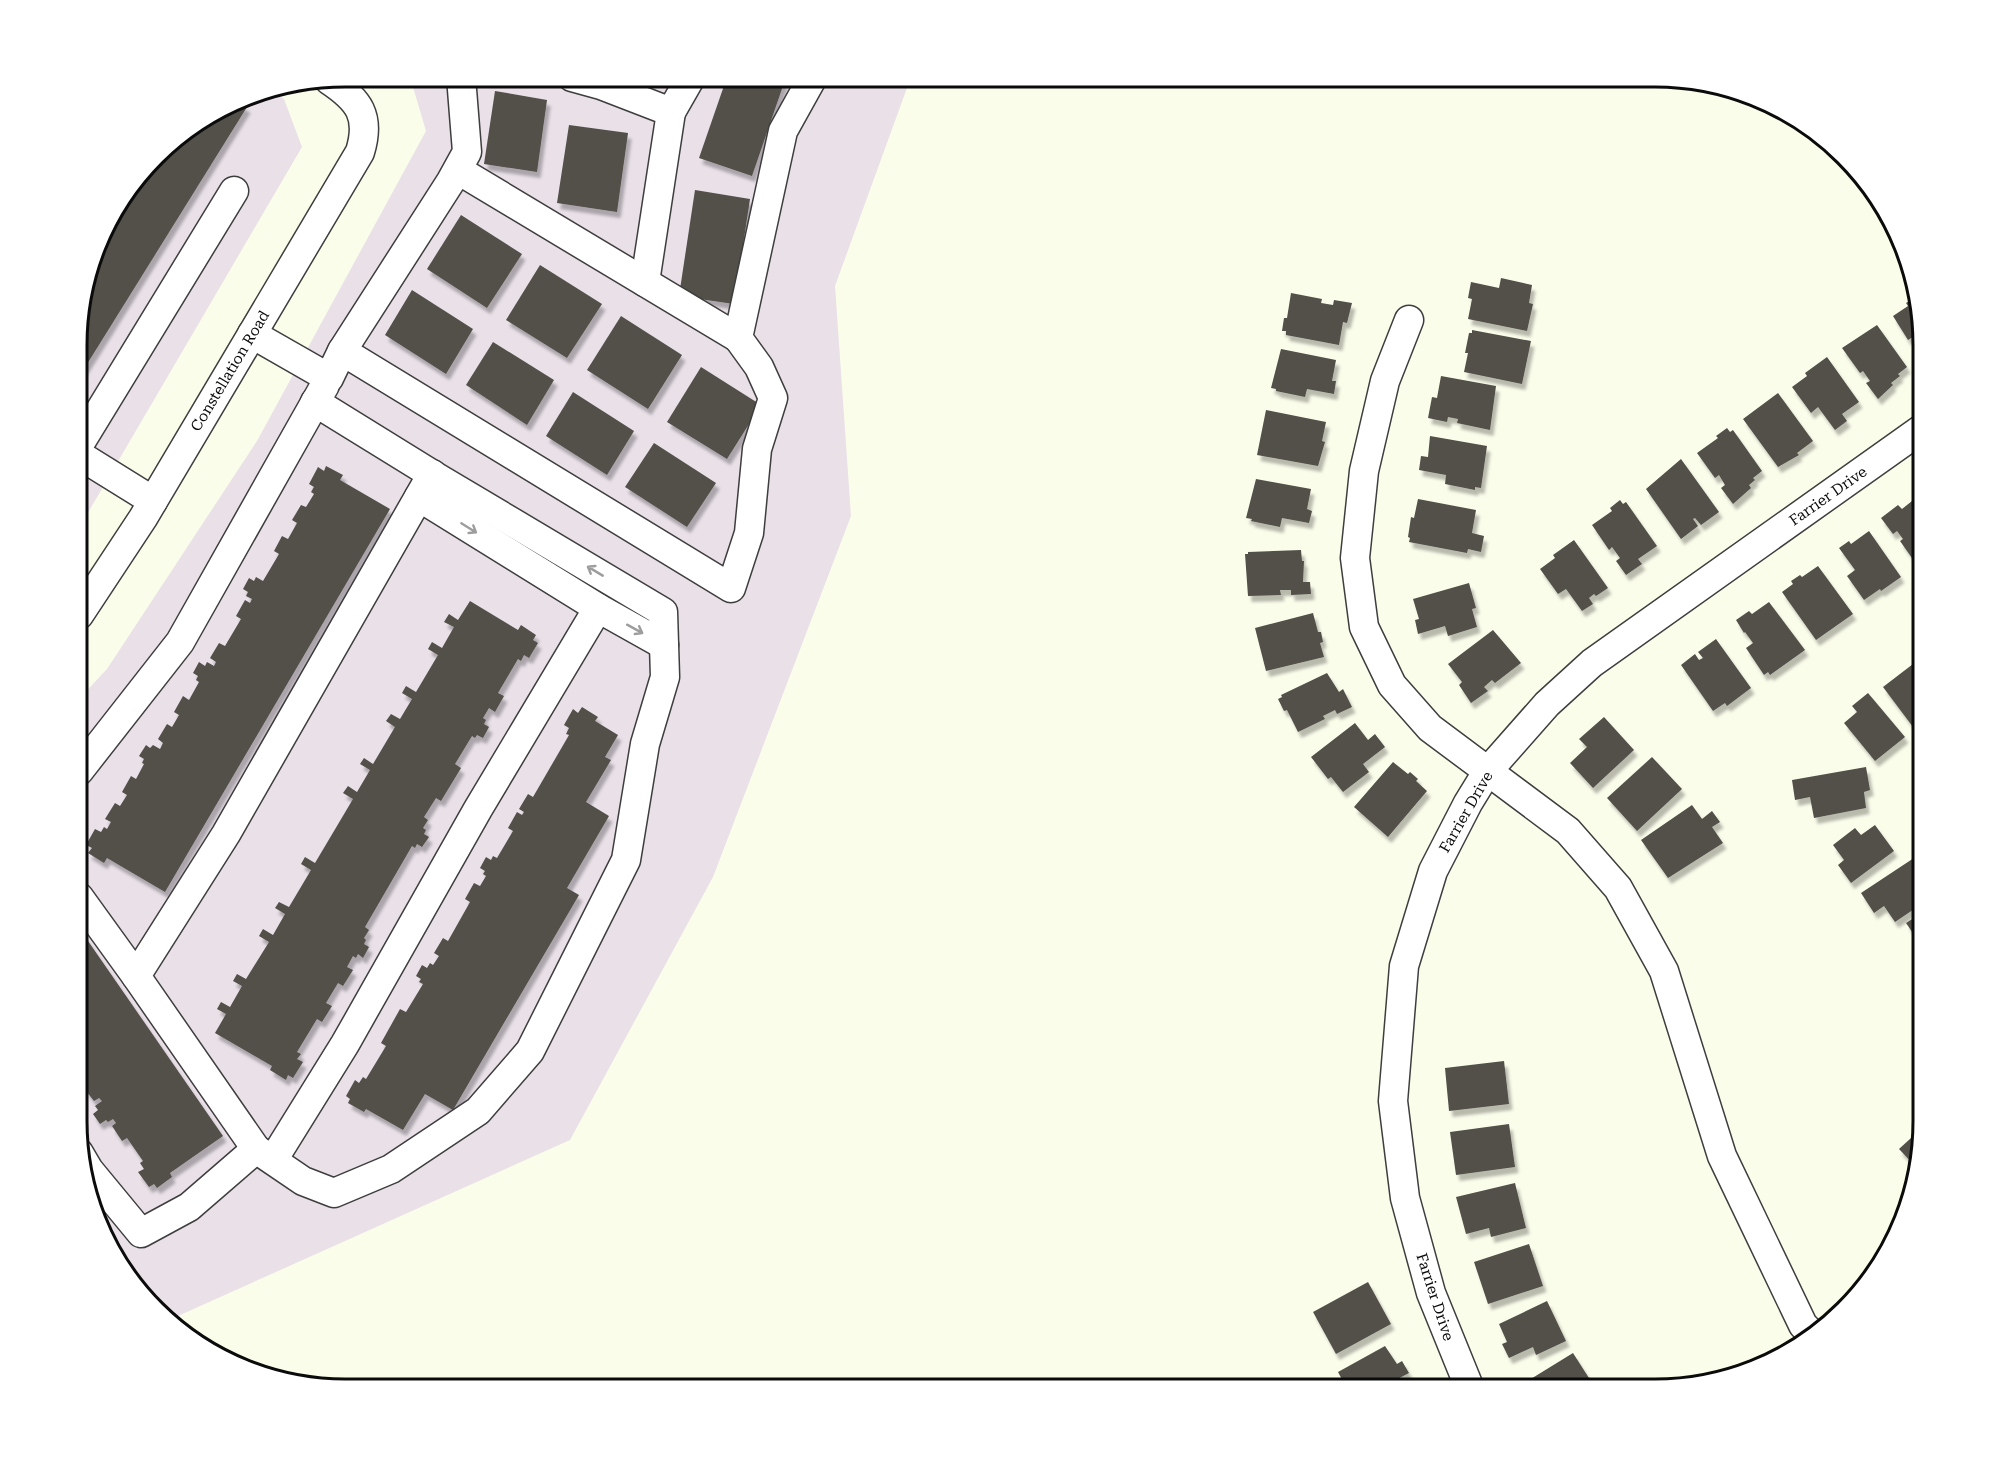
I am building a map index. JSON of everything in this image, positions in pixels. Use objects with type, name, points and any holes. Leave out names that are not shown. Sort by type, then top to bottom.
[{"type":"street","name":"Constellation Road","points":[[87,603],[153,501],[360,152],[365,136],[365,121],[347,87]]},
{"type":"street","points":[[87,761],[180,642],[342,351],[458,170],[467,152],[462,87]]},
{"type":"street","points":[[606,87],[671,112]]},
{"type":"street","points":[[645,282],[671,112],[686,87]]},
{"type":"street","points":[[738,338],[783,131],[807,87]]},
{"type":"street","points":[[342,351],[731,588],[749,533],[757,449],[773,398],[759,367],[738,338],[458,170]]},
{"type":"street","points":[[87,432],[234,191]]},
{"type":"street","points":[[1409,320],[1385,381],[1364,471],[1355,558],[1364,627],[1392,685],[1430,728],[1568,831],[1618,888],[1664,971],[1722,1156],[1803,1325],[1807,1329]]},
{"type":"street","points":[[252,334],[322,390],[430,483],[598,608],[664,645]]},
{"type":"street","name":"Farrier Drive","points":[[1466,1379],[1431,1293],[1405,1198],[1393,1101],[1404,966],[1433,871],[1468,803],[1487,772],[1547,704],[1592,663],[1913,435]]},
{"type":"street","points":[[87,460],[153,501]]},
{"type":"street","points":[[87,908],[264,1155],[303,1181],[334,1192],[391,1169],[478,1111],[530,1051],[627,860],[645,744],[664,677],[663,612],[430,483]]},
{"type":"street","points":[[136,976],[226,834],[430,483]]},
{"type":"street","points":[[93,1175],[141,1233],[189,1207],[264,1155],[345,1044],[478,809],[598,608]]},
{"type":"shaded area","points":[[413,87],[907,87],[835,286],[851,516],[713,877],[570,1140],[177,1317],[140,1278],[122,1250],[101,1204],[89,1154],[87,1121],[87,690],[107,669],[257,441],[426,131]]},
{"type":"shaded area","points":[[279,96],[284,99],[302,147],[87,514],[89,312],[101,262],[122,216],[151,175],[188,140],[231,114],[262,101]]},
{"type":"building","points":[[724,87],[783,87],[752,176],[699,158]]},
{"type":"building","points":[[495,91],[547,100],[537,172],[484,164]]},
{"type":"building","points":[[247,107],[87,364],[92,295],[101,262],[122,216],[140,188],[175,151],[216,122]]},
{"type":"building","points":[[569,125],[628,133],[617,212],[557,203]]},
{"type":"building","points":[[695,190],[750,199],[734,304],[679,296]]},
{"type":"building","points":[[461,215],[522,254],[487,308],[427,269]]},
{"type":"building","points":[[540,265],[602,304],[567,358],[506,320]]},
{"type":"building","points":[[1501,278],[1532,285],[1529,303],[1533,304],[1527,331],[1468,319],[1472,299],[1468,298],[1471,282],[1499,288]]},
{"type":"building","points":[[412,290],[473,329],[446,374],[385,335]]},
{"type":"building","points":[[1291,293],[1322,299],[1321,303],[1333,305],[1334,300],[1352,303],[1347,323],[1343,322],[1339,345],[1286,335],[1286,331],[1282,331],[1284,318],[1287,318]]},
{"type":"building","points":[[1909,301],[1913,337],[1908,340],[1893,316],[1908,306],[1906,303]]},
{"type":"building","points":[[621,316],[682,355],[648,409],[587,370]]},
{"type":"building","points":[[1877,325],[1907,367],[1898,374],[1900,376],[1891,383],[1893,385],[1878,399],[1866,383],[1870,381],[1863,371],[1860,373],[1842,348]]},
{"type":"building","points":[[1472,330],[1531,341],[1522,384],[1464,372],[1468,353],[1465,353],[1469,333],[1472,333]]},
{"type":"building","points":[[493,342],[554,380],[527,425],[466,385]]},
{"type":"building","points":[[1281,349],[1336,360],[1332,381],[1336,381],[1334,394],[1307,389],[1305,397],[1271,388]]},
{"type":"building","points":[[1827,357],[1859,402],[1842,414],[1847,421],[1835,430],[1818,407],[1811,413],[1792,387],[1807,376],[1805,373]]},
{"type":"building","points":[[701,367],[761,405],[727,459],[667,422]]},
{"type":"building","points":[[1441,376],[1496,386],[1490,430],[1457,423],[1458,419],[1448,417],[1447,422],[1428,418],[1432,397],[1437,398]]},
{"type":"building","points":[[573,392],[634,431],[607,475],[546,436]]},
{"type":"building","points":[[1778,393],[1813,441],[1797,453],[1799,455],[1778,467],[1743,419]]},
{"type":"building","points":[[1266,410],[1326,422],[1322,441],[1325,442],[1318,466],[1257,455]]},
{"type":"building","points":[[1727,428],[1730,432],[1733,430],[1762,471],[1753,478],[1755,480],[1749,485],[1751,488],[1733,504],[1721,488],[1725,485],[1719,475],[1715,478],[1697,453],[1718,438],[1716,436]]},
{"type":"building","points":[[1430,436],[1487,446],[1481,488],[1475,487],[1475,490],[1445,484],[1446,475],[1419,470],[1421,456],[1428,457]]},
{"type":"building","points":[[654,443],[716,483],[687,527],[625,487]]},
{"type":"building","points":[[1681,459],[1719,512],[1701,525],[1695,518],[1693,519],[1698,526],[1681,539],[1646,489]]},
{"type":"building","points":[[326,466],[343,475],[340,480],[390,509],[165,892],[107,858],[104,863],[88,853],[92,848],[87,843],[95,829],[101,832],[104,827],[107,829],[111,822],[105,819],[115,803],[120,806],[127,795],[122,792],[131,776],[136,779],[144,764],[142,763],[144,759],[139,756],[146,745],[150,748],[153,745],[160,749],[163,743],[158,739],[167,724],[172,727],[179,715],[174,712],[183,696],[189,700],[199,682],[196,680],[198,676],[193,673],[199,662],[205,666],[207,662],[214,666],[216,662],[210,658],[219,643],[225,646],[241,619],[236,616],[245,600],[250,603],[252,599],[246,596],[248,592],[243,589],[249,578],[254,581],[256,577],[263,581],[279,554],[274,551],[282,536],[288,539],[297,523],[292,520],[301,505],[306,507],[314,494],[311,492],[314,487],[309,484],[318,467],[324,471]]},
{"type":"building","points":[[1256,479],[1311,489],[1307,509],[1312,511],[1309,523],[1282,518],[1280,527],[1246,518]]},
{"type":"building","points":[[1418,499],[1476,510],[1472,533],[1484,536],[1481,552],[1468,549],[1467,553],[1409,542],[1411,517],[1414,518]]},
{"type":"building","points":[[1620,500],[1623,504],[1626,502],[1657,546],[1638,559],[1642,564],[1626,575],[1616,561],[1620,558],[1612,547],[1609,550],[1592,525],[1612,511],[1610,508]]},
{"type":"building","points":[[1912,501],[1913,559],[1900,541],[1903,539],[1897,531],[1893,534],[1881,518],[1898,505],[1902,509]]},
{"type":"building","points":[[1869,531],[1901,577],[1864,600],[1847,576],[1855,570],[1839,548],[1849,541],[1851,544]]},
{"type":"building","points":[[1574,540],[1608,588],[1589,598],[1593,604],[1582,611],[1566,589],[1558,594],[1540,569],[1555,558],[1553,555]]},
{"type":"building","points":[[1301,550],[1302,561],[1304,561],[1303,582],[1310,582],[1311,594],[1291,595],[1291,590],[1280,590],[1281,595],[1248,596],[1245,554]]},
{"type":"building","points":[[1818,566],[1853,614],[1816,640],[1782,592],[1793,584],[1791,581],[1800,575],[1802,577]]},
{"type":"building","points":[[1469,583],[1476,608],[1472,609],[1477,627],[1448,636],[1445,626],[1418,634],[1415,620],[1419,619],[1413,599]]},
{"type":"building","points":[[470,601],[518,630],[521,625],[536,635],[533,640],[538,643],[529,658],[524,655],[521,661],[518,659],[498,693],[504,696],[495,712],[489,708],[483,718],[486,720],[484,724],[489,727],[483,738],[477,735],[475,738],[472,736],[455,764],[461,768],[441,801],[436,798],[424,817],[428,820],[423,828],[426,830],[424,834],[429,837],[422,847],[417,844],[415,848],[412,846],[365,927],[369,930],[364,938],[366,940],[364,944],[369,947],[363,958],[358,954],[356,958],[353,956],[347,967],[353,970],[343,986],[338,983],[326,1003],[332,1006],[322,1022],[317,1019],[297,1052],[301,1054],[297,1059],[303,1062],[293,1078],[288,1075],[286,1080],[270,1070],[272,1066],[215,1033],[226,1014],[217,1009],[221,1002],[230,1007],[242,986],[233,981],[237,974],[246,979],[269,942],[259,936],[263,929],[273,935],[285,914],[275,908],[279,902],[289,907],[311,870],[301,864],[305,857],[315,863],[353,799],[343,793],[348,786],[357,792],[370,770],[360,764],[364,758],[373,764],[395,727],[386,721],[391,714],[400,719],[412,699],[402,693],[406,686],[416,692],[438,655],[428,649],[432,642],[442,648],[454,627],[444,622],[449,614],[458,620]]},
{"type":"building","points":[[1769,602],[1805,650],[1770,675],[1768,672],[1764,675],[1746,648],[1753,643],[1736,620],[1749,611],[1752,614]]},
{"type":"building","points":[[1313,613],[1318,632],[1321,632],[1323,642],[1320,643],[1324,657],[1266,671],[1255,628]]},
{"type":"building","points":[[1493,630],[1521,663],[1495,683],[1492,680],[1484,687],[1488,691],[1471,703],[1459,685],[1462,682],[1448,664]]},
{"type":"building","points":[[1716,639],[1751,688],[1727,706],[1725,703],[1713,711],[1681,665],[1695,654],[1699,660],[1703,658],[1698,652]]},
{"type":"building","points":[[1913,664],[1913,727],[1883,687]]},
{"type":"building","points":[[1327,673],[1339,692],[1343,689],[1352,707],[1337,714],[1335,710],[1323,716],[1325,719],[1298,732],[1287,710],[1284,711],[1278,699],[1282,697],[1281,695]]},
{"type":"building","points":[[1868,693],[1905,737],[1875,761],[1844,723],[1857,712],[1852,706]]},
{"type":"building","points":[[582,707],[598,717],[595,721],[618,735],[605,757],[611,760],[586,802],[609,816],[567,888],[579,895],[453,1110],[425,1094],[403,1130],[366,1109],[364,1112],[348,1103],[350,1099],[346,1096],[355,1080],[359,1083],[363,1077],[366,1079],[386,1046],[381,1043],[400,1009],[406,1012],[423,984],[416,976],[422,965],[427,968],[430,963],[433,965],[439,956],[434,953],[443,938],[448,941],[470,902],[465,899],[474,883],[480,886],[486,876],[483,874],[485,871],[480,868],[486,857],[491,860],[493,856],[497,858],[513,831],[508,828],[517,812],[522,815],[524,812],[519,809],[528,794],[533,797],[569,735],[566,734],[569,728],[564,725],[573,709],[578,713]]},
{"type":"building","points":[[1604,717],[1634,750],[1593,788],[1570,763],[1587,747],[1579,739]]},
{"type":"building","points":[[1355,723],[1368,740],[1375,734],[1385,747],[1363,764],[1369,772],[1343,792],[1331,777],[1328,779],[1311,757]]},
{"type":"building","points":[[1652,757],[1682,789],[1637,831],[1607,798]]},
{"type":"building","points":[[1393,762],[1408,774],[1410,772],[1427,791],[1388,837],[1354,807]]},
{"type":"building","points":[[1866,767],[1870,790],[1864,792],[1866,808],[1814,818],[1810,797],[1795,800],[1792,780]]},
{"type":"building","points":[[1692,805],[1702,819],[1712,811],[1720,822],[1712,827],[1723,843],[1668,878],[1641,840]]},
{"type":"building","points":[[1875,825],[1894,851],[1851,883],[1838,865],[1844,860],[1833,845],[1855,828],[1861,835]]},
{"type":"building","points":[[1913,859],[1913,910],[1895,922],[1884,906],[1874,913],[1861,893]]},
{"type":"building","points":[[1913,918],[1913,933],[1906,923]]},
{"type":"building","points":[[87,940],[223,1136],[170,1173],[172,1177],[157,1188],[154,1184],[149,1187],[138,1172],[144,1169],[140,1163],[143,1161],[127,1138],[122,1141],[112,1126],[116,1123],[113,1119],[100,1124],[93,1114],[98,1110],[95,1106],[102,1101],[99,1098],[94,1101],[87,1092]]},
{"type":"building","points":[[1504,1061],[1509,1104],[1449,1111],[1445,1068]]},
{"type":"building","points":[[1509,1124],[1515,1167],[1456,1175],[1450,1132]]},
{"type":"building","points":[[1912,1137],[1910,1160],[1899,1149]]},
{"type":"building","points":[[1515,1183],[1526,1228],[1491,1237],[1489,1228],[1466,1234],[1456,1197]]},
{"type":"building","points":[[1529,1244],[1543,1286],[1488,1304],[1474,1262]]},
{"type":"building","points":[[1368,1282],[1391,1324],[1336,1354],[1313,1312]]},
{"type":"building","points":[[1547,1301],[1566,1341],[1536,1355],[1533,1347],[1509,1358],[1502,1344],[1507,1342],[1499,1324]]},
{"type":"building","points":[[1385,1346],[1397,1364],[1402,1361],[1409,1373],[1397,1379],[1342,1379],[1338,1372]]},
{"type":"building","points":[[1573,1353],[1590,1379],[1531,1379]]}]
